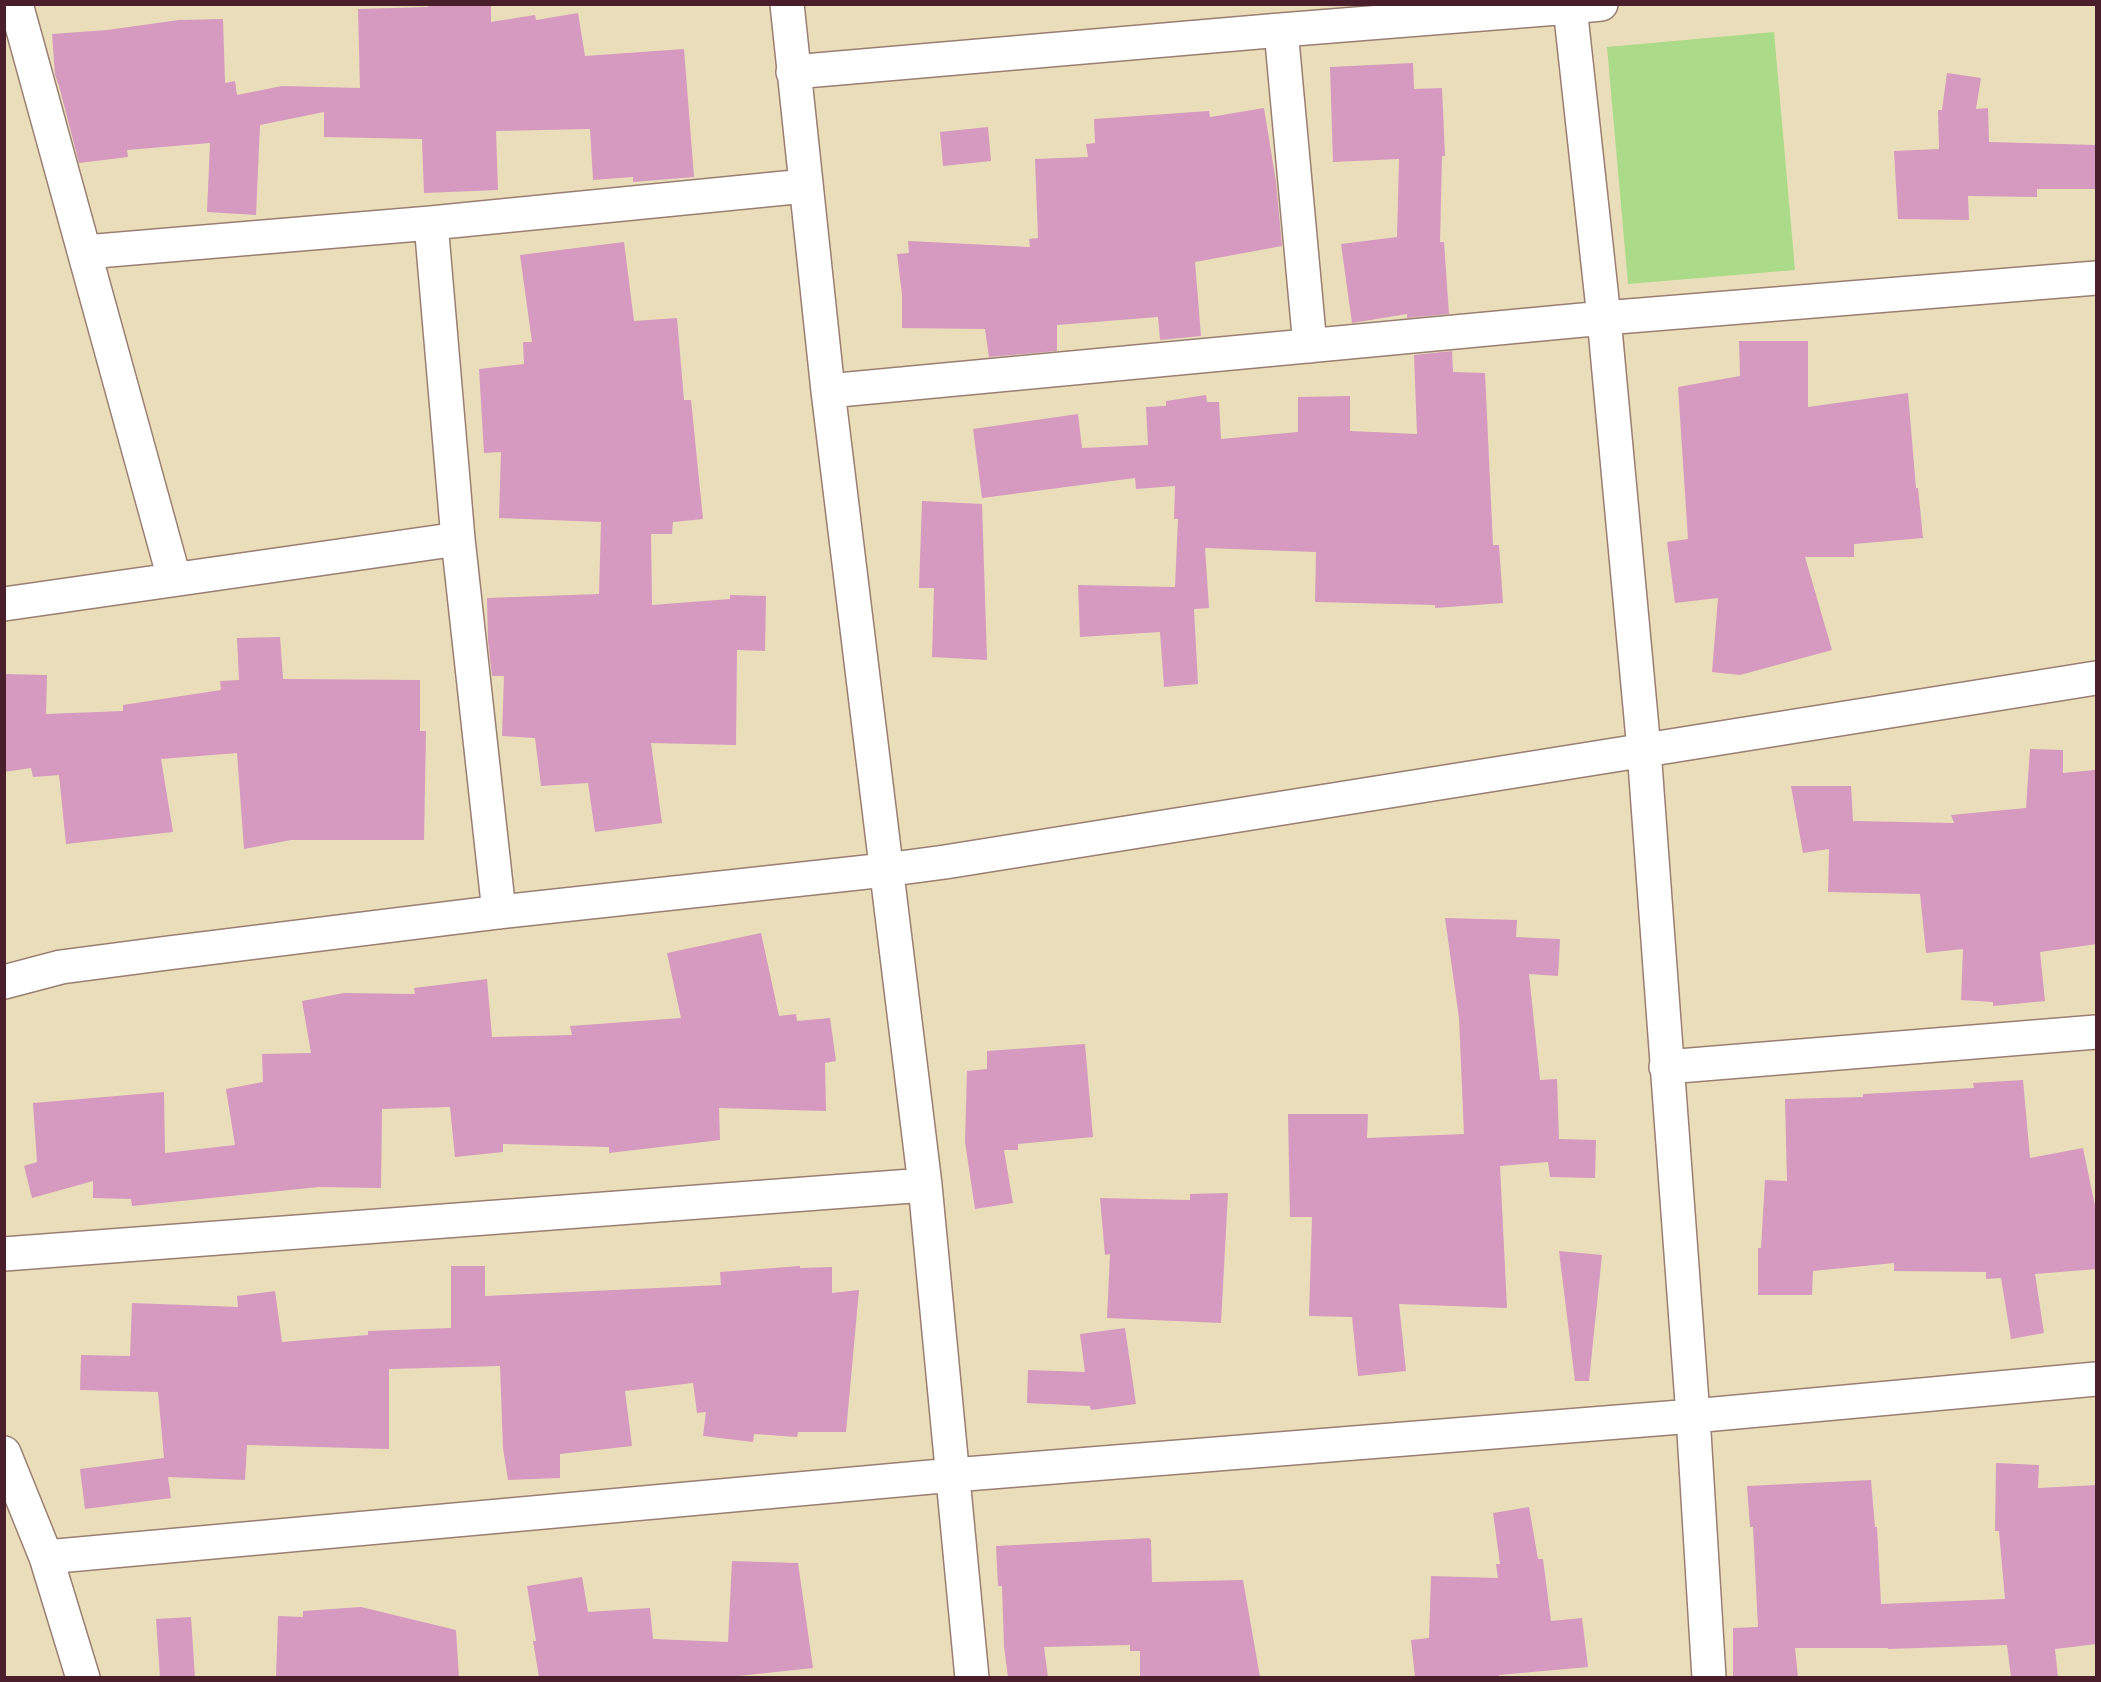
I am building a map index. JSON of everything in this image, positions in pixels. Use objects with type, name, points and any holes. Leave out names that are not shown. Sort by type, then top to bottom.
[{"type":"street","points":[[16,4],[174,579]]},
{"type":"street","points":[[788,4],[793,72],[828,391],[925,1185],[972,1677]]},
{"type":"street","points":[[793,72],[1580,5],[1604,318],[1644,750],[1693,1416],[1709,1677]]},
{"type":"street","points":[[1281,30],[1310,346]]},
{"type":"street","points":[[85,252],[431,223],[805,186]]},
{"type":"street","points":[[431,223],[458,538],[499,912]]},
{"type":"street","points":[[828,391],[1604,318],[2097,278]]},
{"type":"street","points":[[4,604],[458,538]]},
{"type":"street","points":[[4,982],[61,967],[499,912],[885,870],[2097,678]]},
{"type":"street","points":[[1666,1067],[2097,1032]]},
{"type":"street","points":[[4,1254],[925,1185]]},
{"type":"street","points":[[46,1557],[952,1475],[1693,1416],[2097,1378]]},
{"type":"street","points":[[4,1453],[46,1557],[83,1677]]},
{"type":"green space","points":[[1774,32],[1795,270],[1628,284],[1607,47]]},
{"type":"building","points":[[428,4],[491,4],[491,22],[535,15],[536,20],[578,13],[585,56],[684,49],[694,177],[633,182],[633,177],[593,180],[590,129],[496,131],[498,190],[424,193],[422,139],[324,137],[324,112],[260,125],[256,215],[207,212],[210,143],[127,150],[128,157],[79,163],[55,75],[52,34],[107,30],[179,20],[223,19],[225,83],[235,81],[237,95],[282,86],[360,88],[358,9],[428,7]]},
{"type":"building","points":[[1413,63],[1414,89],[1442,88],[1445,156],[1442,156],[1440,242],[1444,242],[1449,314],[1407,318],[1407,314],[1352,323],[1341,244],[1397,237],[1399,159],[1333,162],[1330,67]]},
{"type":"building","points":[[1947,73],[1981,78],[1976,109],[1988,108],[1989,142],[2097,145],[2097,189],[2037,189],[2037,197],[1968,196],[1969,220],[1898,219],[1894,151],[1939,149],[1938,110],[1942,110]]},
{"type":"building","points":[[1264,108],[1276,182],[1282,246],[1195,262],[1201,336],[1160,340],[1158,317],[1057,325],[1057,351],[989,357],[985,329],[902,328],[902,295],[897,254],[909,253],[908,241],[1030,247],[1029,239],[1038,238],[1035,159],[1088,157],[1086,144],[1095,143],[1094,119],[1209,111],[1210,117]]},
{"type":"building","points":[[988,127],[991,161],[943,166],[940,132]]},
{"type":"building","points":[[624,242],[634,321],[677,318],[684,400],[691,400],[703,519],[673,522],[672,534],[651,534],[652,605],[730,599],[730,595],[766,596],[765,651],[737,650],[736,745],[651,743],[662,823],[595,832],[588,783],[541,786],[535,738],[502,736],[504,676],[492,676],[487,598],[599,594],[601,522],[499,518],[501,452],[484,453],[479,369],[524,364],[523,342],[532,342],[520,255]]},
{"type":"building","points":[[1739,341],[1808,341],[1808,407],[1908,393],[1916,488],[1918,488],[1923,538],[1854,544],[1854,557],[1805,557],[1832,650],[1740,675],[1712,672],[1718,598],[1675,603],[1667,542],[1688,539],[1678,387],[1740,376]]},
{"type":"building","points":[[1452,351],[1453,372],[1485,373],[1493,545],[1499,545],[1503,603],[1435,608],[1435,605],[1315,602],[1316,552],[1205,548],[1209,608],[1194,609],[1198,684],[1164,687],[1160,632],[1080,637],[1078,585],[1175,587],[1178,519],[1174,519],[1175,486],[1136,489],[1135,478],[982,498],[973,429],[1078,414],[1082,448],[1148,445],[1146,407],[1166,406],[1166,401],[1206,395],[1207,402],[1219,402],[1221,439],[1298,432],[1298,397],[1350,396],[1350,431],[1417,434],[1414,355]]},
{"type":"building","points":[[922,501],[982,504],[987,660],[932,657],[934,588],[919,588]]},
{"type":"building","points":[[280,637],[283,679],[420,680],[420,731],[426,731],[424,840],[291,840],[244,849],[237,753],[161,759],[173,832],[66,844],[59,775],[33,777],[31,768],[4,772],[4,674],[47,675],[46,714],[123,711],[123,705],[221,690],[220,681],[239,680],[237,638]]},
{"type":"building","points":[[2030,749],[2063,750],[2063,773],[2095,770],[2097,944],[2040,952],[2045,1001],[1993,1006],[1993,1002],[1961,1000],[1963,949],[1926,953],[1920,894],[1828,892],[1829,849],[1803,853],[1791,786],[1851,786],[1853,821],[1954,823],[1951,815],[2026,808]]},
{"type":"building","points":[[1445,918],[1517,920],[1516,937],[1560,939],[1558,976],[1529,974],[1540,1080],[1557,1079],[1559,1139],[1596,1140],[1595,1178],[1550,1177],[1548,1162],[1500,1166],[1507,1308],[1399,1304],[1406,1371],[1358,1376],[1352,1317],[1309,1316],[1312,1217],[1290,1217],[1288,1114],[1368,1114],[1367,1138],[1464,1134],[1459,1018]]},
{"type":"building","points":[[761,933],[779,1016],[796,1014],[797,1021],[830,1018],[836,1061],[825,1063],[826,1111],[719,1108],[720,1140],[609,1153],[609,1147],[503,1144],[503,1152],[455,1157],[450,1107],[382,1109],[381,1188],[319,1187],[132,1206],[131,1199],[93,1198],[93,1181],[32,1198],[24,1166],[37,1162],[33,1103],[164,1092],[165,1153],[235,1145],[226,1089],[263,1082],[262,1054],[311,1053],[302,1001],[344,993],[415,994],[414,988],[487,979],[492,1037],[572,1035],[570,1026],[681,1018],[667,953]]},
{"type":"building","points":[[1085,1044],[1093,1137],[1018,1144],[1018,1150],[1004,1150],[1013,1203],[975,1209],[965,1142],[967,1071],[987,1069],[987,1051]]},
{"type":"building","points":[[2023,1080],[2030,1158],[2083,1148],[2095,1206],[2097,1269],[2035,1274],[2044,1333],[2011,1339],[2001,1278],[1986,1279],[1986,1272],[1894,1271],[1894,1263],[1813,1271],[1812,1295],[1758,1295],[1758,1248],[1761,1248],[1765,1180],[1787,1181],[1785,1099],[1863,1097],[1863,1094],[1974,1088],[1973,1083]]},
{"type":"building","points":[[1228,1193],[1221,1323],[1107,1318],[1110,1254],[1105,1255],[1100,1198],[1190,1200],[1190,1194]]},
{"type":"building","points":[[1559,1251],[1602,1255],[1589,1381],[1575,1381]]},
{"type":"building","points":[[451,1266],[485,1266],[485,1296],[721,1285],[720,1272],[800,1266],[800,1268],[832,1267],[832,1293],[859,1290],[846,1432],[798,1432],[797,1437],[754,1434],[753,1442],[703,1436],[706,1412],[697,1413],[693,1383],[625,1391],[632,1446],[560,1454],[560,1478],[508,1480],[503,1448],[500,1366],[389,1369],[389,1449],[247,1445],[245,1480],[168,1477],[171,1498],[85,1509],[80,1469],[164,1458],[158,1392],[80,1390],[81,1355],[130,1356],[132,1303],[238,1307],[237,1296],[275,1291],[282,1342],[368,1335],[368,1331],[451,1328]]},
{"type":"building","points":[[1125,1328],[1136,1404],[1091,1410],[1090,1406],[1027,1403],[1028,1370],[1085,1372],[1080,1334]]},
{"type":"building","points":[[1996,1463],[2039,1465],[2038,1488],[2097,1485],[2097,1644],[2055,1649],[2058,1677],[2011,1677],[2007,1645],[1888,1649],[1795,1648],[1798,1677],[1733,1677],[1733,1628],[1758,1627],[1753,1527],[1750,1527],[1747,1486],[1871,1480],[1875,1527],[1877,1527],[1881,1604],[2005,1599],[1999,1531],[1995,1531]]},
{"type":"building","points":[[1529,1507],[1538,1559],[1543,1559],[1551,1621],[1582,1618],[1588,1667],[1499,1675],[1499,1677],[1415,1677],[1411,1640],[1429,1638],[1431,1576],[1498,1578],[1496,1564],[1500,1564],[1493,1513]]},
{"type":"building","points":[[1149,1538],[1151,1540],[1152,1582],[1243,1580],[1260,1677],[1140,1677],[1140,1651],[1130,1651],[1130,1645],[1044,1647],[1048,1677],[1008,1677],[1004,1646],[1002,1586],[998,1586],[996,1546]]},
{"type":"building","points":[[732,1561],[798,1563],[813,1668],[729,1677],[539,1677],[527,1586],[582,1577],[588,1612],[650,1608],[653,1639],[728,1642]]},
{"type":"building","points":[[361,1607],[456,1630],[459,1677],[276,1677],[278,1616],[303,1617],[303,1611]]},
{"type":"building","points":[[191,1617],[195,1677],[160,1677],[156,1619]]}]
